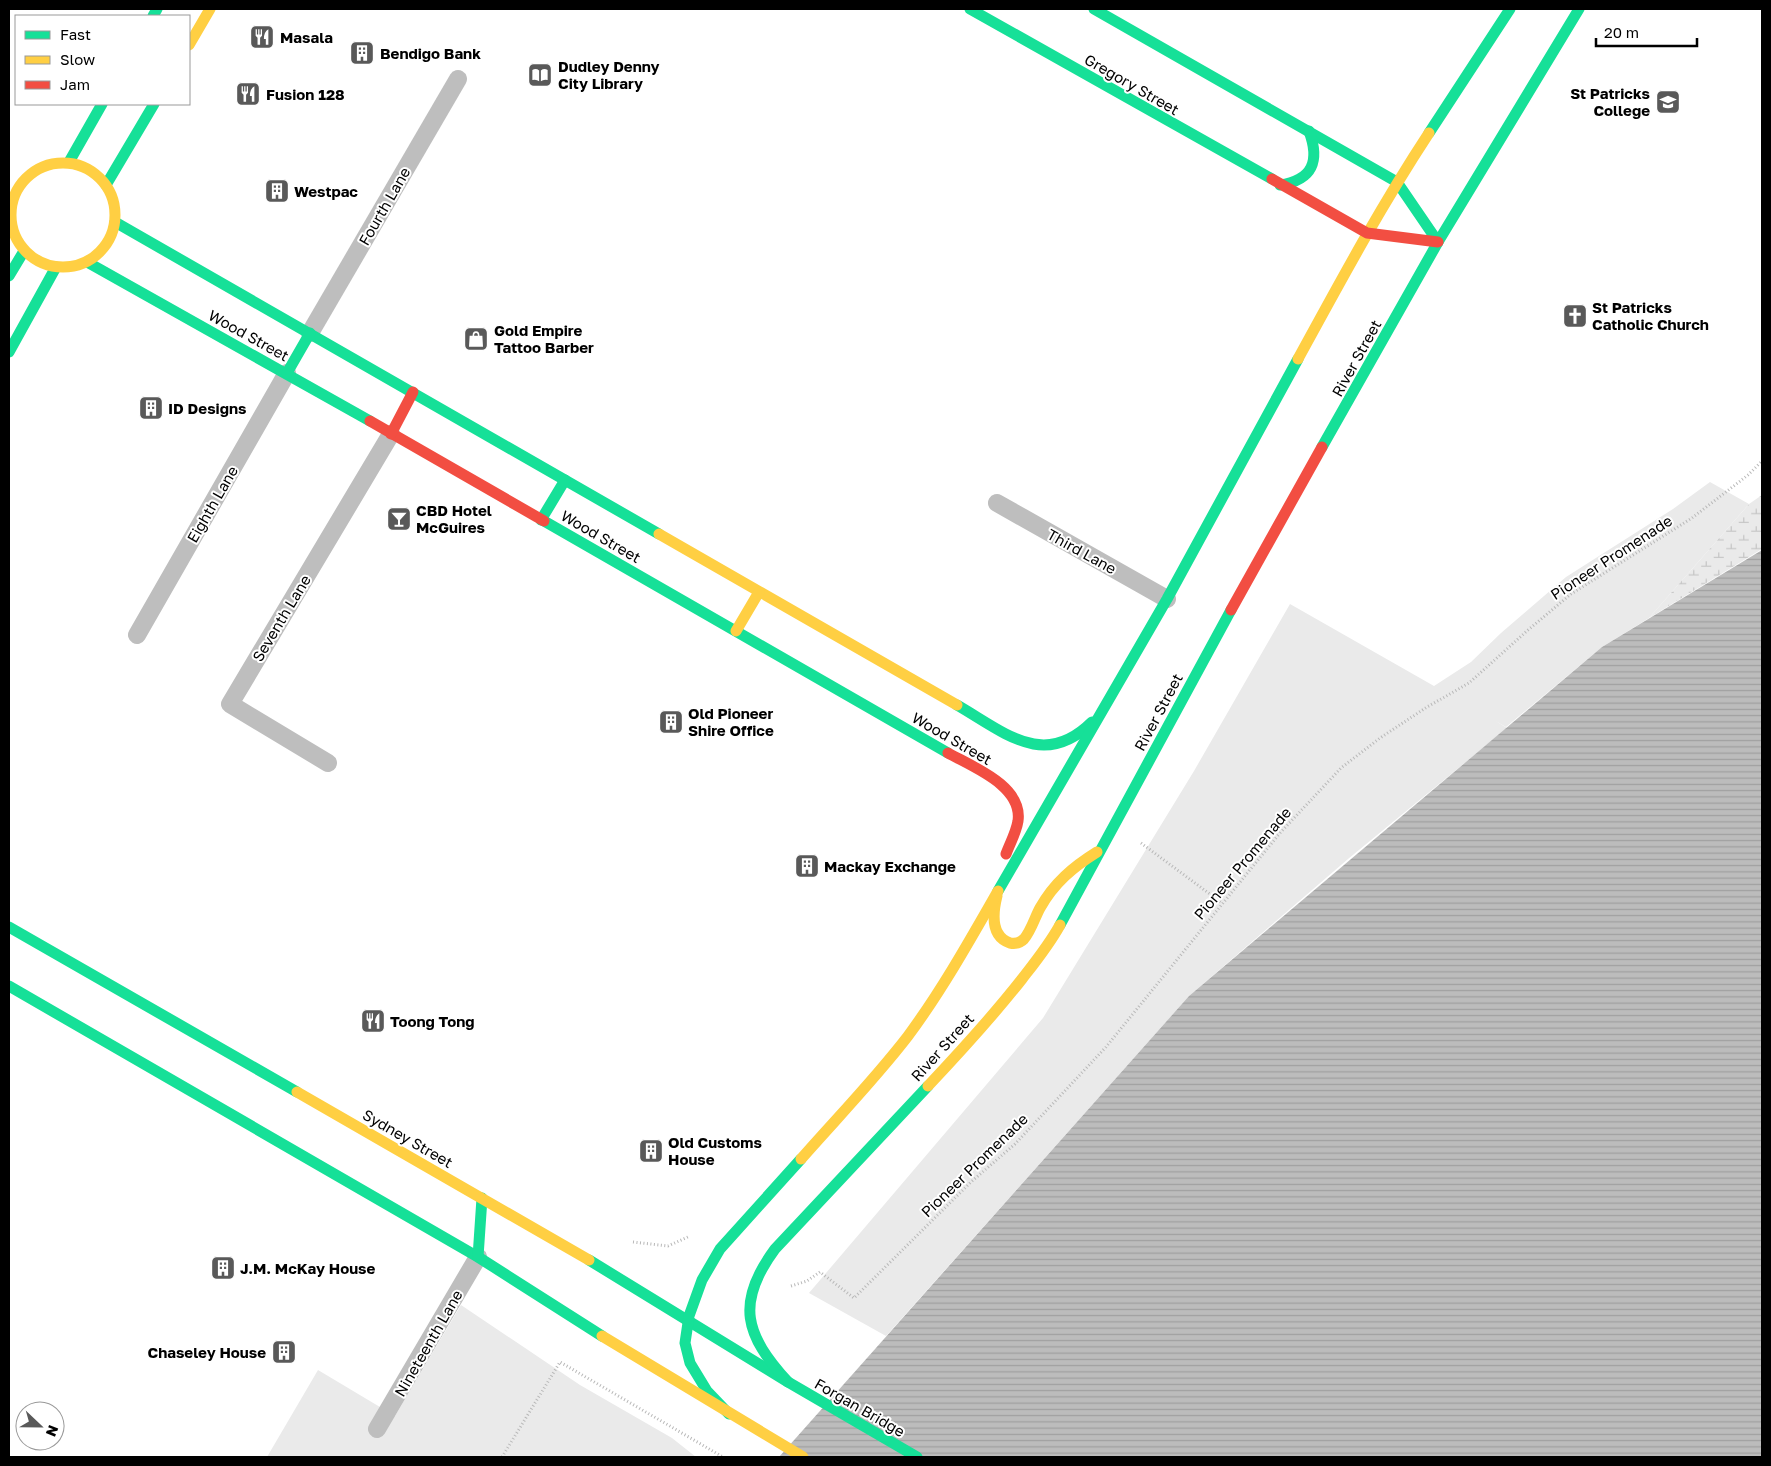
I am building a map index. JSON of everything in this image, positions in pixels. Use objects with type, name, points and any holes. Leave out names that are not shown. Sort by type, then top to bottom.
[{"type":"street","points":[[190,43],[210,9]]},
{"type":"street","name":"Gregory Street","points":[[970,9],[1367,233],[1438,242]]},
{"type":"street","points":[[1094,9],[1397,182],[1438,242]]},
{"type":"street","name":"River Street","points":[[729,1414],[706,1390],[694,1370],[685,1344],[687,1320],[711,1262],[720,1249],[846,1110],[903,1041],[946,979],[1167,599],[1367,233],[1397,182],[1510,9]]},
{"type":"street","name":"River Street","points":[[788,1382],[765,1356],[752,1332],[750,1300],[757,1274],[775,1249],[961,1051],[1037,962],[1058,931],[1217,634],[1438,242],[1579,9]]},
{"type":"street","points":[[69,162],[101,105]]},
{"type":"street","points":[[106,184],[153,105]]},
{"type":"street","points":[[1280,184],[1302,179],[1312,168],[1315,152],[1314,142],[1309,131]]},
{"type":"street","points":[[55,162],[69,162],[83,166],[96,174],[106,184],[112,196],[115,222],[110,238],[101,252],[87,262],[72,267],[56,267],[39,262],[24,251],[16,240],[11,227],[9,213],[19,184],[27,171],[55,162]]},
{"type":"street","name":"Wood Street","points":[[115,222],[1024,743],[1048,745],[1064,744],[1072,741],[1086,729],[1105,706]]},
{"type":"street","points":[[9,276],[24,251]]},
{"type":"street","name":"Wood Street","points":[[87,262],[287,373],[390,434],[976,768],[1004,786],[1014,801],[1018,817],[1017,825],[1006,852],[1004,876],[993,916],[997,932],[1006,941],[1015,944],[1025,938],[1056,884],[1072,869],[1103,848]]},
{"type":"street","points":[[9,352],[56,267]]},
{"type":"street","points":[[287,373],[310,333]]},
{"type":"street","points":[[390,434],[413,392]]},
{"type":"street","points":[[541,520],[565,480]]},
{"type":"street","points":[[736,631],[759,592]]},
{"type":"street","name":"Sydney Street","points":[[9,927],[613,1274],[788,1382]]},
{"type":"street","points":[[9,986],[478,1257],[583,1325],[803,1457]]},
{"type":"street","points":[[478,1257],[482,1198]]},
{"type":"street","name":"Forgan Bridge","points":[[788,1382],[917,1457]]},
{"type":"lane","name":"Fourth Lane","points":[[310,333],[458,79]]},
{"type":"lane","name":"Eighth Lane","points":[[137,634],[287,373]]},
{"type":"lane","name":"Seventh Lane","points":[[328,763],[230,704],[390,434]]},
{"type":"lane","name":"Third Lane","points":[[997,503],[1167,599]]},
{"type":"lane","name":"Nineteenth Lane","points":[[377,1429],[478,1257]]},
{"type":"path","name":"Pioneer Promenade","points":[[791,1286],[820,1272],[854,1298],[971,1182],[1016,1144],[1100,1054],[1280,833],[1341,768],[1427,707],[1469,684],[1571,594],[1692,518],[1748,475],[1762,461]]},
{"type":"path","points":[[1136,839],[1222,903]]},
{"type":"path","points":[[633,1242],[668,1246],[695,1234]]},
{"type":"path","points":[[502,1457],[560,1362],[723,1457]]},
{"type":"green space","points":[[1710,482],[1749,504],[1649,618],[1602,647],[1506,727],[1494,720],[1507,728],[1348,859],[1189,996],[886,1336],[809,1293],[1043,1018],[1194,771],[1290,604],[1434,686],[1471,662],[1501,633],[1566,577],[1673,509]]},
{"type":"green space","points":[[1762,495],[1762,549],[1649,618],[1749,504]]},
{"type":"green space","points":[[461,1305],[580,1385],[672,1438],[696,1457],[267,1457],[318,1370],[395,1416]]},
{"type":"shaded area","points":[[1762,550],[1762,1457],[779,1457],[1189,996],[1602,647]]},
{"type":"traffic: fast","points":[[154,15],[157,9]]},
{"type":"traffic: fast","points":[[970,9],[1272,179]]},
{"type":"traffic: fast","points":[[1094,9],[1397,182],[1438,242]]},
{"type":"traffic: fast","points":[[1429,133],[1510,9]]},
{"type":"traffic: fast","points":[[1322,447],[1438,242],[1579,9]]},
{"type":"traffic: fast","points":[[69,162],[101,105]]},
{"type":"traffic: fast","points":[[106,185],[153,105]]},
{"type":"traffic: fast","points":[[1280,185],[1300,179],[1307,174],[1311,167],[1314,151],[1309,131]]},
{"type":"traffic: fast","points":[[115,222],[659,534]]},
{"type":"traffic: fast","points":[[9,276],[24,251]]},
{"type":"traffic: fast","points":[[87,262],[370,421]]},
{"type":"traffic: fast","points":[[9,352],[56,267]]},
{"type":"traffic: fast","points":[[287,373],[310,333]]},
{"type":"traffic: fast","points":[[998,891],[1167,599],[1298,359]]},
{"type":"traffic: fast","points":[[541,520],[565,480]]},
{"type":"traffic: fast","points":[[544,521],[948,753]]},
{"type":"traffic: fast","points":[[1060,925],[1231,610]]},
{"type":"traffic: fast","points":[[957,705],[1008,735],[1024,742],[1041,745],[1057,743],[1074,736],[1092,722]]},
{"type":"traffic: fast","points":[[9,927],[297,1092]]},
{"type":"traffic: fast","points":[[9,986],[478,1257],[602,1336]]},
{"type":"traffic: fast","points":[[788,1382],[762,1349],[754,1334],[750,1318],[750,1302],[754,1286],[762,1268],[775,1249],[928,1086]]},
{"type":"traffic: fast","points":[[729,1414],[707,1391],[690,1363],[685,1343],[689,1316],[702,1280],[720,1249],[801,1159]]},
{"type":"traffic: fast","points":[[478,1257],[482,1198]]},
{"type":"traffic: fast","points":[[589,1260],[788,1382],[917,1457]]},
{"type":"traffic: slow","points":[[190,43],[210,9]]},
{"type":"traffic: slow","points":[[1298,359],[1378,216],[1429,133]]},
{"type":"traffic: slow","points":[[63,163],[83,167],[92,171],[100,178],[107,186],[111,195],[115,215],[111,235],[107,244],[100,252],[92,259],[83,263],[63,267],[43,263],[34,259],[26,252],[19,244],[15,235],[11,215],[15,195],[19,186],[26,178],[34,171],[43,167],[63,163]]},
{"type":"traffic: slow","points":[[659,534],[957,705]]},
{"type":"traffic: slow","points":[[736,631],[759,592]]},
{"type":"traffic: slow","points":[[997,896],[994,916],[996,929],[1004,940],[1010,943],[1019,942],[1026,936],[1051,891],[1072,870],[1097,852]]},
{"type":"traffic: slow","points":[[801,1159],[908,1036],[944,983],[998,891]]},
{"type":"traffic: slow","points":[[928,1086],[1011,993],[1042,953],[1060,925]]},
{"type":"traffic: slow","points":[[297,1092],[589,1260]]},
{"type":"traffic: slow","points":[[602,1336],[803,1457]]},
{"type":"traffic: jam","points":[[1272,179],[1367,233],[1438,242]]},
{"type":"traffic: jam","points":[[391,434],[413,392]]},
{"type":"traffic: jam","points":[[370,421],[544,521]]},
{"type":"traffic: jam","points":[[1231,610],[1322,447]]},
{"type":"traffic: jam","points":[[948,753],[994,779],[1013,798],[1017,809],[1018,821],[1006,854]]},
{"type":"place","name":"Masala","points":[[262,37]]},
{"type":"place","name":"Bendigo Bank","points":[[362,53]]},
{"type":"place","name":"Dudley Denny City Library","points":[[540,75]]},
{"type":"place","name":"Fusion 128","points":[[248,94]]},
{"type":"place","name":"St Patricks College","points":[[1668,102]]},
{"type":"place","name":"Westpac","points":[[277,191]]},
{"type":"place","name":"St Patricks Catholic Church","points":[[1575,316]]},
{"type":"place","name":"Gold Empire Tattoo Barber","points":[[476,339]]},
{"type":"place","name":"ID Designs","points":[[151,408]]},
{"type":"place","name":"CBD Hotel McGuires","points":[[399,519]]},
{"type":"place","name":"Old Pioneer Shire Office","points":[[671,722]]},
{"type":"place","name":"Mackay Exchange","points":[[807,866]]},
{"type":"place","name":"Toong Tong","points":[[373,1021]]},
{"type":"place","name":"Old Customs House","points":[[651,1151]]},
{"type":"place","name":"J.M. McKay House","points":[[223,1268]]},
{"type":"place","name":"Chaseley House","points":[[284,1352]]}]
